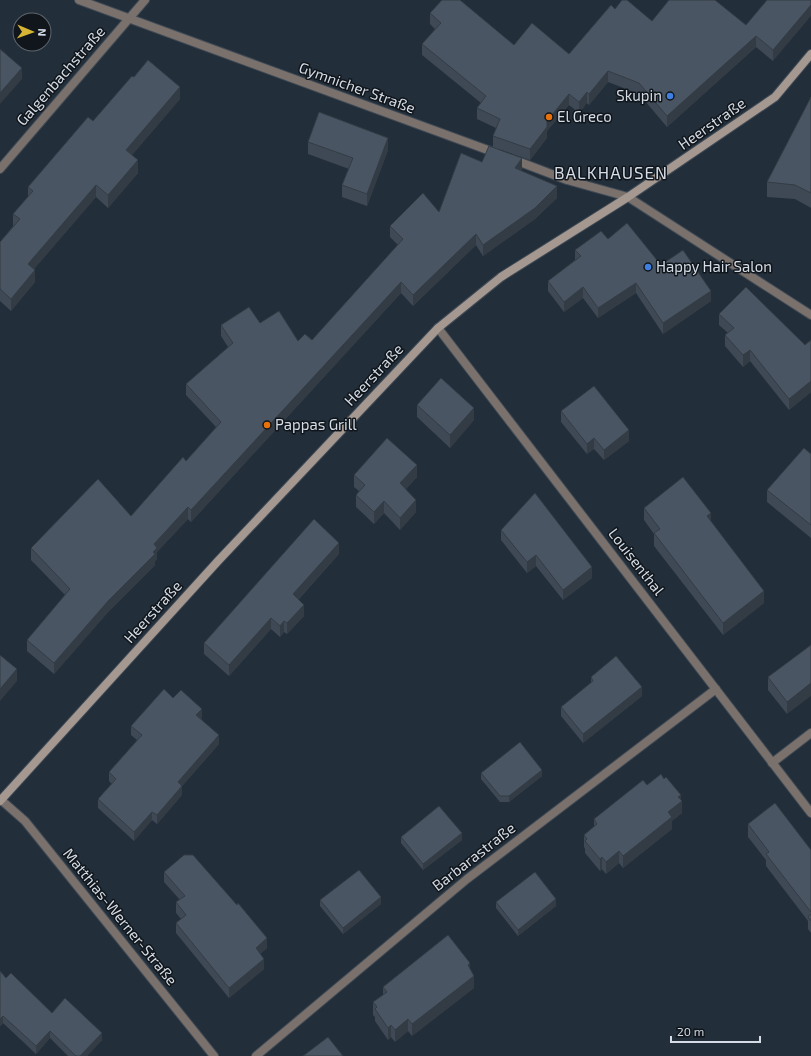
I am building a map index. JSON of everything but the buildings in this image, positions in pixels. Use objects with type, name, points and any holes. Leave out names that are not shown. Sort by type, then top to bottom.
[{"type":"main road","name":"Heerstraße","points":[[0,800],[218,561],[438,328],[502,277],[628,197],[775,97],[811,54]]},
{"type":"street","name":"Gymnicher Straße","points":[[79,0],[567,180],[628,197],[811,315]]},
{"type":"street","name":"Galgenbachstraße","points":[[0,169],[145,0]]},
{"type":"street","name":"Louisenthal","points":[[438,328],[811,813]]},
{"type":"street","name":"Barbarastraße","points":[[256,1056],[467,879],[716,689]]},
{"type":"street","points":[[772,763],[811,733]]},
{"type":"street","name":"Matthias-Werner-Straße","points":[[0,800],[25,821],[214,1056]]},
{"type":"place","name":"Skupin","points":[[670,96]]},
{"type":"place","name":"El Greco","points":[[549,117]]},
{"type":"place","name":"Happy Hair Salon","points":[[648,267]]},
{"type":"place","name":"Pappas Grill","points":[[267,425]]},
{"type":"district","name":"BALKHAUSEN","points":[[611,173]]}]
